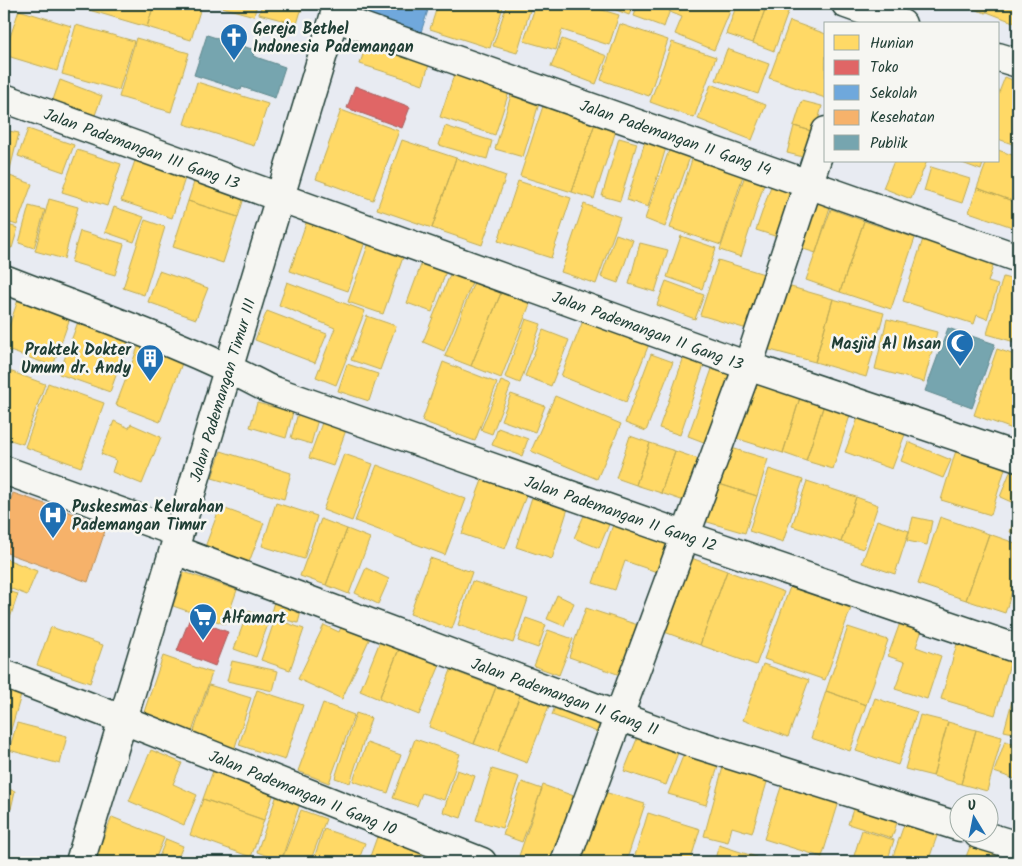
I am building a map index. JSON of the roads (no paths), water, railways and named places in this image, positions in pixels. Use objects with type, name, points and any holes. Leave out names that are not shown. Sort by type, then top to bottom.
[{"type":"street","name":"Jalan Pademangan II Gang 14","points":[[336,10],[808,184],[1018,258]]},
{"type":"street","name":"Jalan Pademangan Timur III","points":[[80,862],[336,10]]},
{"type":"street","points":[[861,11],[896,22]]},
{"type":"street","points":[[1000,57],[1018,63]]},
{"type":"street","name":"Jalan Pademangan III Gang 13","points":[[4,98],[280,198]]},
{"type":"street","points":[[565,862],[654,622],[684,535],[748,366],[824,138]]},
{"type":"street","name":"Jalan Pademangan II Gang 13","points":[[280,198],[748,366],[1018,457]]},
{"type":"street","name":"Jalan Pademangan II Gang 12","points":[[4,279],[228,368],[269,389],[684,535],[1018,649]]},
{"type":"street","name":"Jalan Pademangan II Gang 11","points":[[4,470],[177,541],[618,716],[696,744],[950,825]]},
{"type":"street","name":"Jalan Pademangan II Gang 10","points":[[4,674],[482,862]]},
{"type":"street","points":[[1000,841],[1018,846]]},
{"type":"place","name":"Gereja Bethel Indonesia Pademangan","points":[[234,61]]},
{"type":"place","name":"Masjid Al Ihsan","points":[[960,367]]},
{"type":"place","name":"Praktek Dokter Umum dr. Andy","points":[[150,382]]},
{"type":"place","name":"Puskesmas Kelurahan Pademangan Timur","points":[[53,539]]},
{"type":"place","name":"Alfamart","points":[[203,641]]}]
